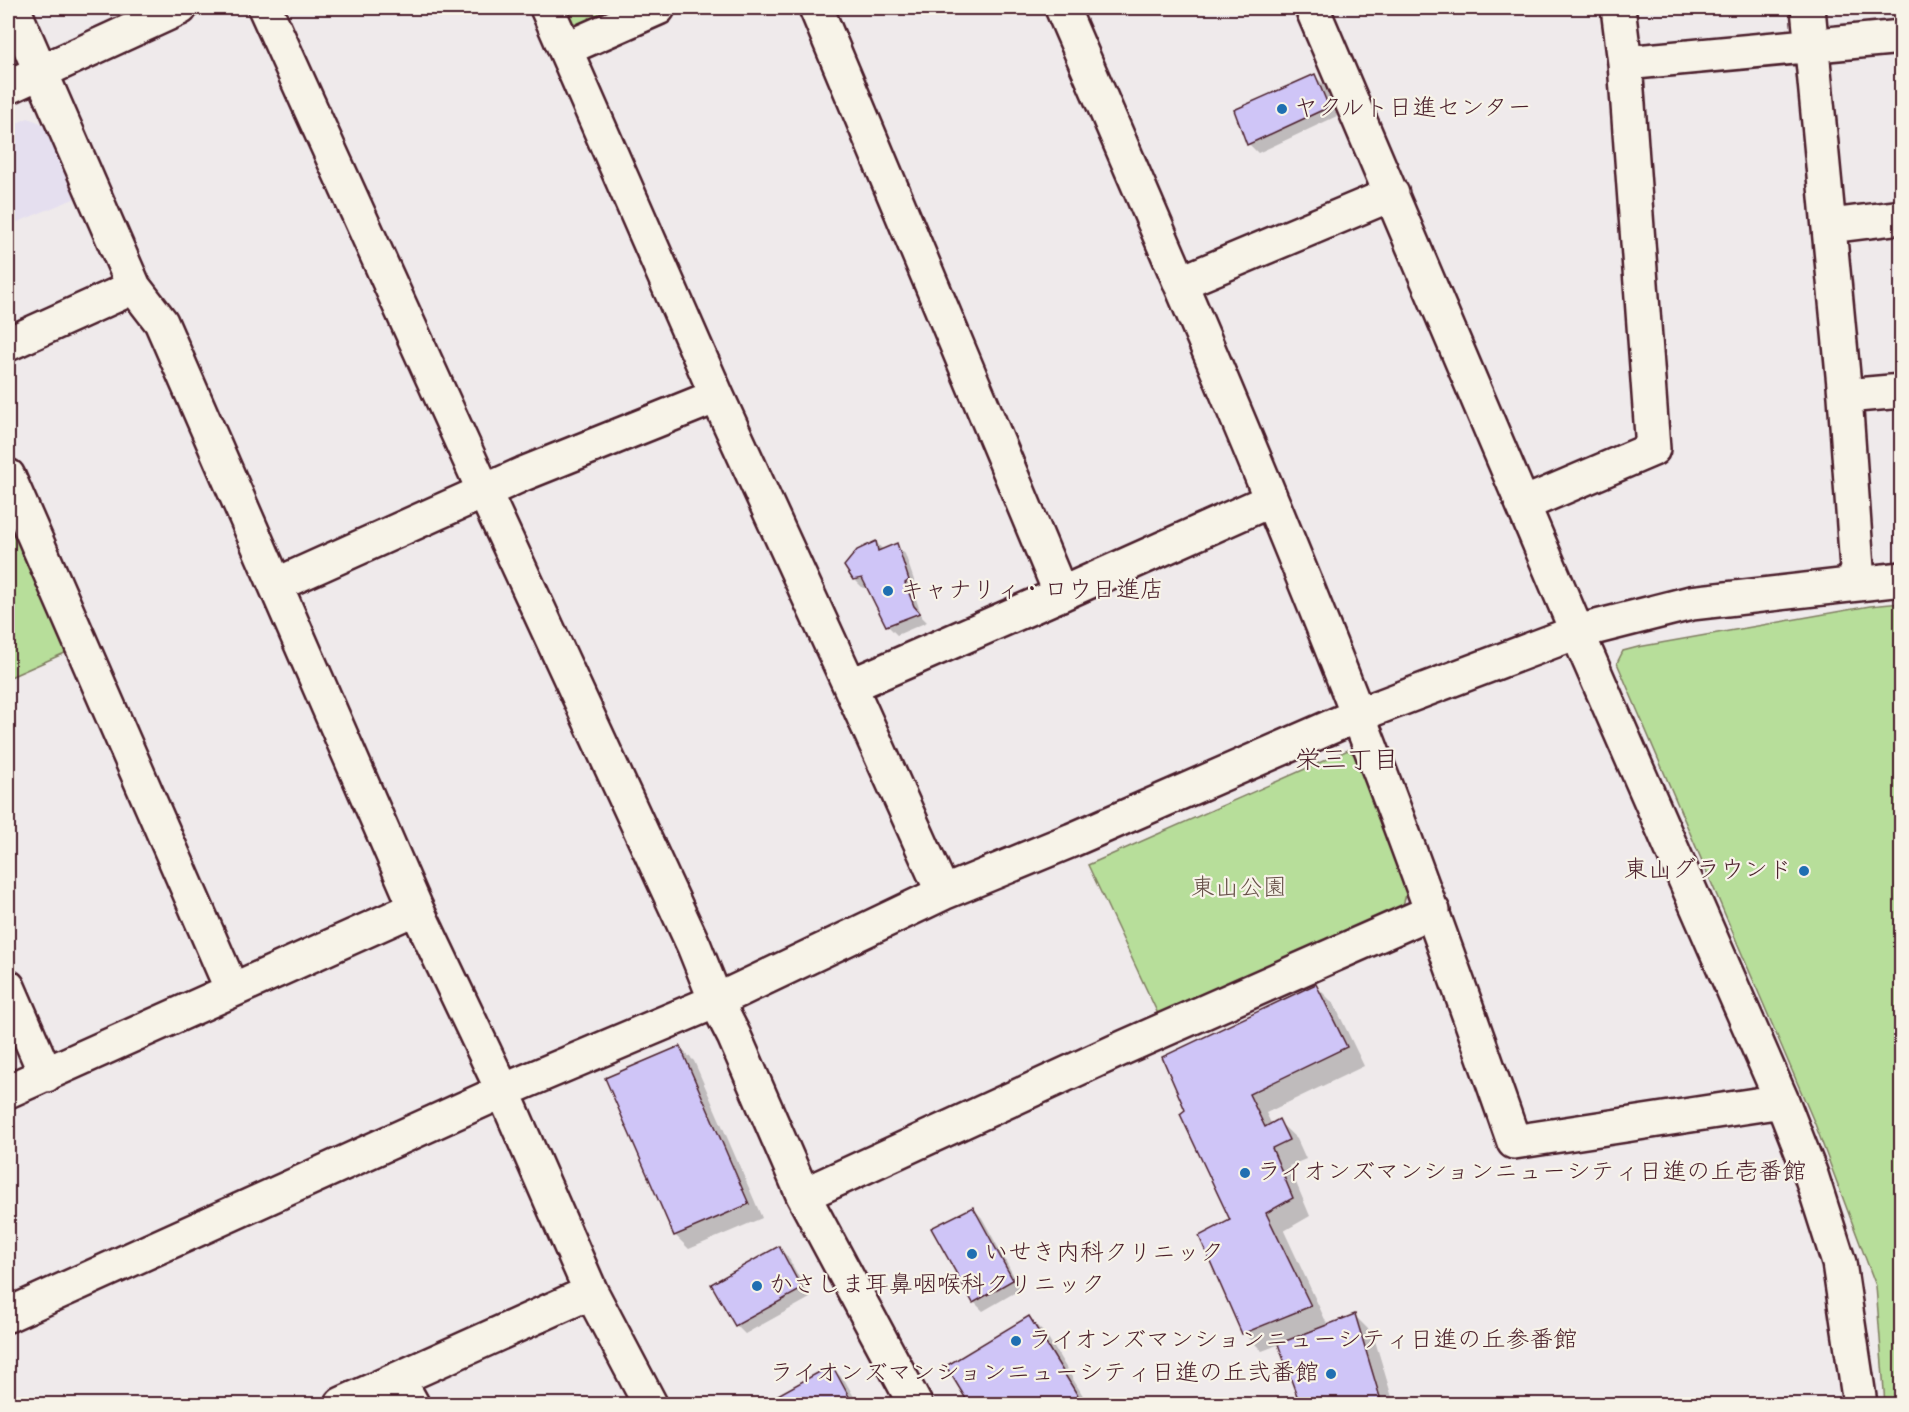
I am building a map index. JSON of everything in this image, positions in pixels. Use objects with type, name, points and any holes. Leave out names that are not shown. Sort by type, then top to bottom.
[{"type":"street","points":[[13,8],[134,287],[161,322],[416,908],[503,1091],[591,1292],[650,1404]]},
{"type":"street","points":[[8,87],[180,8]]},
{"type":"street","points":[[265,8],[694,946],[716,1001],[734,1036],[803,1194],[915,1404]]},
{"type":"street","points":[[547,8],[717,396],[943,893]]},
{"type":"street","points":[[565,49],[658,8]]},
{"type":"street","points":[[816,8],[1061,594]]},
{"type":"street","points":[[1062,8],[1271,500],[1358,715],[1433,911],[1514,1142],[1782,1101]]},
{"type":"street","points":[[1312,8],[1577,632],[1782,1101],[1811,1175],[1839,1263],[1860,1404]]},
{"type":"street","points":[[1524,504],[1653,449],[1625,63],[1618,8]]},
{"type":"street","points":[[1808,8],[1845,396],[1858,583]]},
{"type":"street","points":[[1625,63],[1902,37]]},
{"type":"street","points":[[1180,283],[1392,194]]},
{"type":"street","points":[[1830,226],[1902,217]]},
{"type":"street","points":[[8,344],[134,287]]},
{"type":"street","points":[[1845,396],[1902,391]]},
{"type":"street","points":[[276,585],[484,491],[717,396]]},
{"type":"street","points":[[8,476],[232,990]]},
{"type":"street","points":[[850,686],[1271,500]]},
{"type":"street","points":[[8,1315],[503,1091],[716,1001],[943,893],[1072,840],[1358,715],[1577,632],[1691,603],[1902,579]]},
{"type":"street","points":[[8,1091],[416,908]]},
{"type":"street","points":[[803,1194],[1125,1047],[1433,911]]},
{"type":"street","points":[[8,987],[46,1074]]},
{"type":"street","points":[[342,1404],[405,1392],[591,1292]]},
{"type":"shaded area","points":[[28,118],[43,124],[76,198],[8,226],[8,127]]},
{"type":"green space","points":[[562,8],[620,8],[581,24],[568,22]]},
{"type":"green space","points":[[15,534],[67,652],[8,678],[8,537]]},
{"type":"green space","name":"東山グラウンド","points":[[1901,603],[1902,1404],[1885,1404],[1876,1286],[1815,1124],[1617,663],[1623,651],[1638,647],[1870,606]]},
{"type":"green space","name":"東山公園","points":[[1348,750],[1360,759],[1366,783],[1408,887],[1402,909],[1159,1016],[1088,865]]},
{"type":"building","name":"ヤクルト日進センター","points":[[1315,74],[1329,107],[1247,145],[1234,110]]},
{"type":"building","name":"キャナリィ・ロウ日進店","points":[[876,541],[878,551],[897,543],[909,580],[905,583],[914,606],[920,613],[886,626],[862,578],[853,580],[844,566],[857,550]]},
{"type":"building","name":"ライオンズマンションニューシティ日進の丘壱番館","points":[[1316,984],[1347,1047],[1249,1094],[1265,1127],[1279,1119],[1289,1140],[1272,1148],[1293,1198],[1266,1213],[1311,1306],[1242,1334],[1199,1236],[1230,1220],[1180,1114],[1185,1110],[1162,1057]]},
{"type":"building","points":[[680,1046],[749,1204],[674,1236],[605,1078]]},
{"type":"building","name":"いせき内科クリニック","points":[[973,1207],[1013,1280],[973,1303],[931,1228]]},
{"type":"building","name":"かさしま耳鼻咽喉科クリニック","points":[[779,1246],[802,1289],[735,1326],[711,1284]]},
{"type":"building","name":"ライオンズマンションニューシティ日進の丘弐番館","points":[[1355,1314],[1382,1404],[1300,1404],[1278,1344]]},
{"type":"building","name":"ライオンズマンションニューシティ日進の丘参番館","points":[[1029,1316],[1083,1404],[969,1404],[946,1366]]},
{"type":"building","points":[[832,1365],[853,1404],[769,1404],[767,1401]]},
{"type":"place","name":"ヤクルト日進センター","points":[[1282,109]]},
{"type":"place","name":"キャナリィ・ロウ日進店","points":[[888,591]]},
{"type":"place","name":"東山グラウンド","points":[[1804,871]]},
{"type":"place","name":"ライオンズマンションニューシティ日進の丘壱番館","points":[[1245,1173]]},
{"type":"place","name":"いせき内科クリニック","points":[[972,1254]]},
{"type":"place","name":"かさしま耳鼻咽喉科クリニック","points":[[757,1286]]},
{"type":"place","name":"ライオンズマンションニューシティ日進の丘参番館","points":[[1016,1341]]},
{"type":"place","name":"ライオンズマンションニューシティ日進の丘弐番館","points":[[1331,1374]]},
{"type":"district","name":"栄三丁目","points":[[1347,762]]}]
